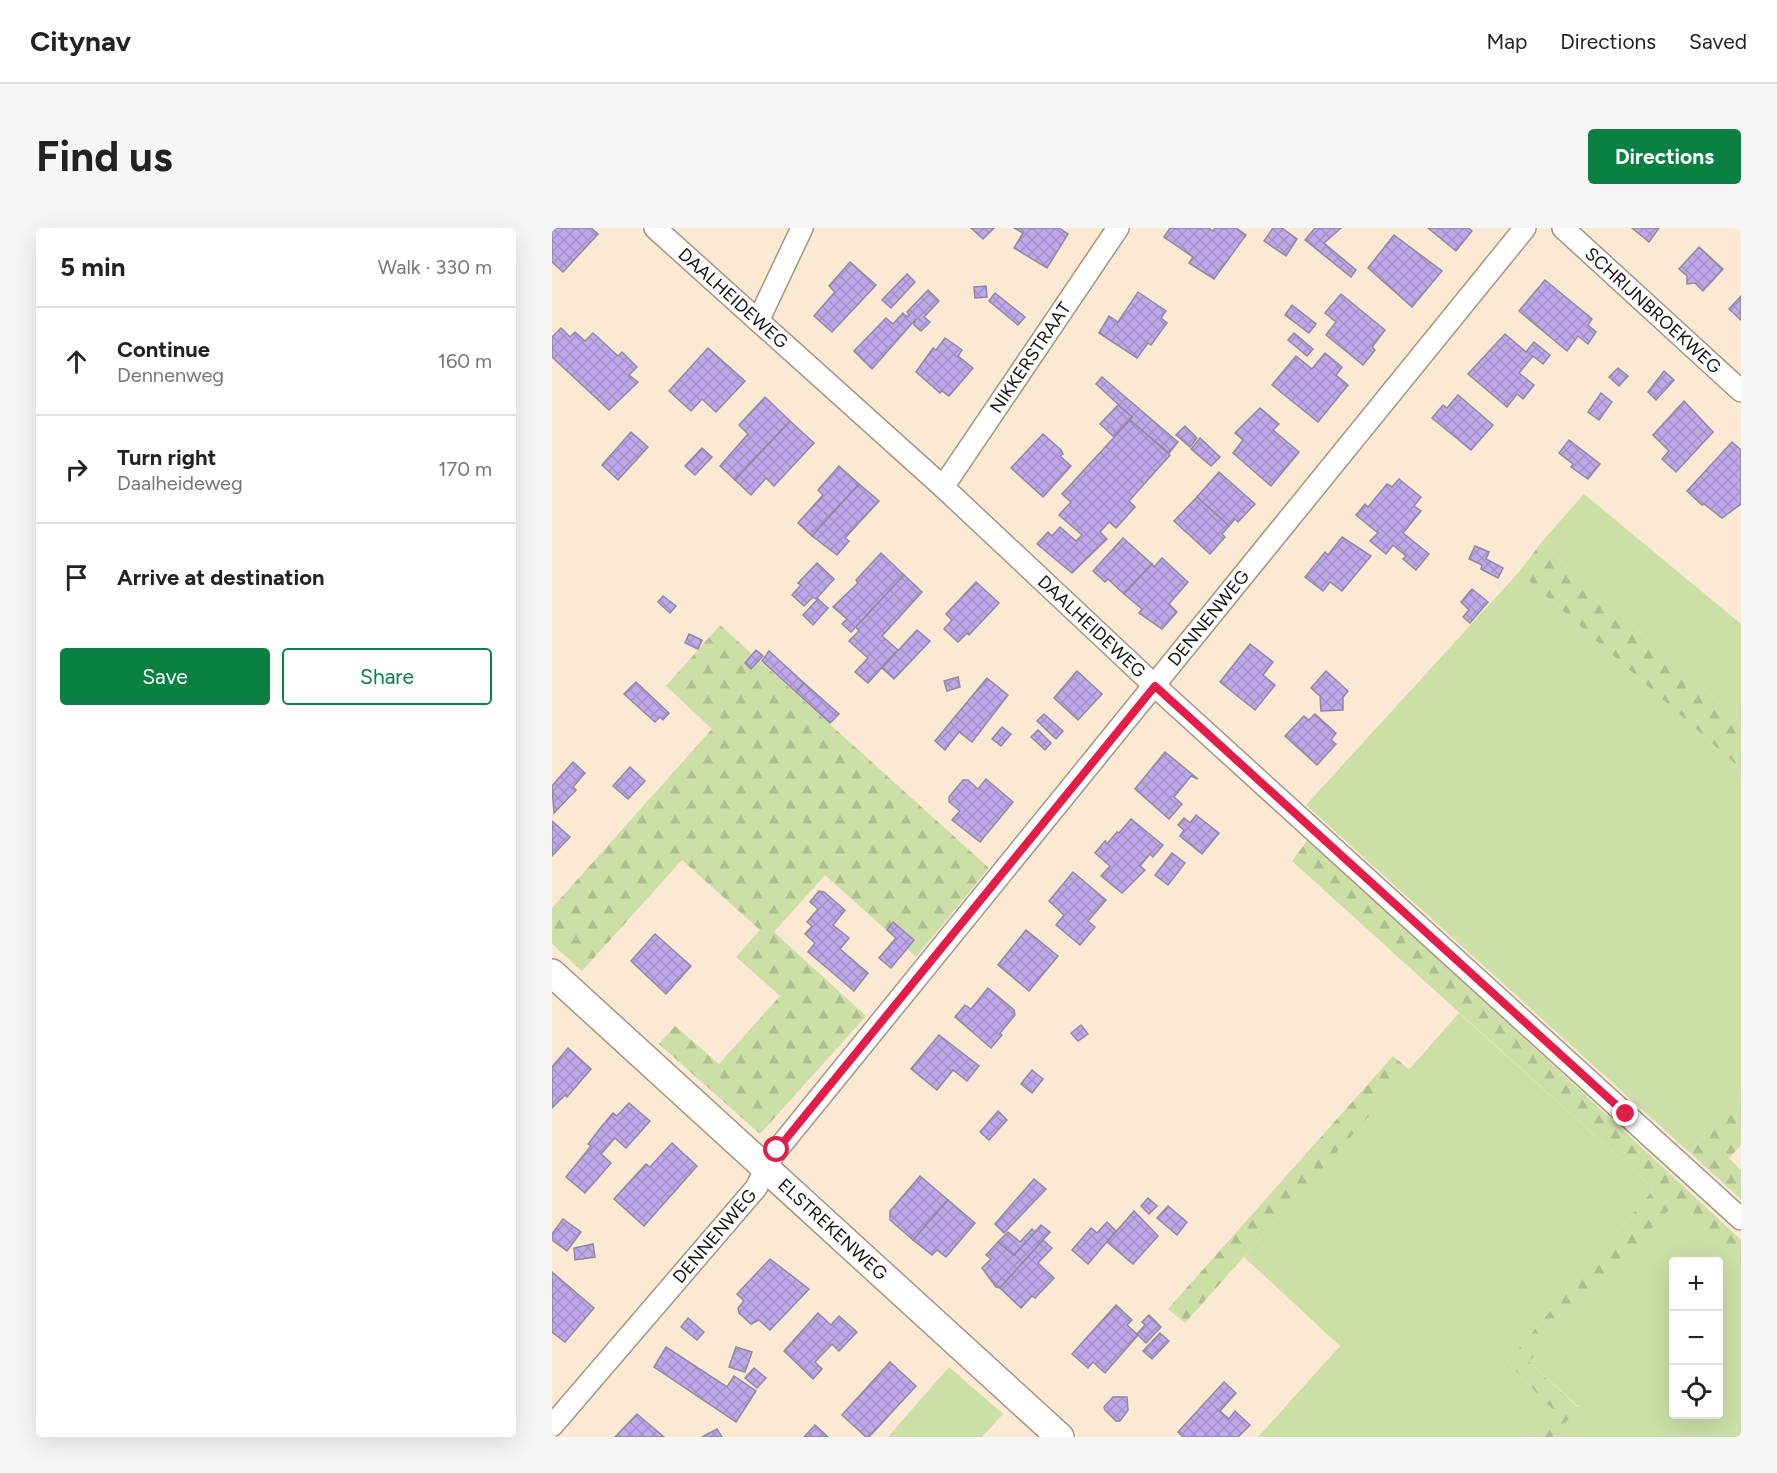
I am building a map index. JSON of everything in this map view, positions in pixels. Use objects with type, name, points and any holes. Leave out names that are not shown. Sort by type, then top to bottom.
[{"type":"street","name":"DAALHEIDEWEG","points":[[655,228],[942,487],[1155,686],[1741,1219]]},
{"type":"street","points":[[758,321],[802,228]]},
{"type":"street","name":"NIKKERSTRAAT","points":[[942,487],[1118,228]]},
{"type":"street","name":"DENNENWEG","points":[[552,1426],[756,1188],[772,1155],[1525,228]]},
{"type":"street","name":"SCHRIJNBROEKWEG","points":[[1563,228],[1741,391]]},
{"type":"street","name":"ELSTREKENWEG","points":[[552,973],[1060,1437]]},
{"type":"green space","points":[[1584,494],[1741,624],[1741,722],[1541,543]]},
{"type":"green space","points":[[1541,543],[1741,722],[1741,769],[1519,572]]},
{"type":"green space","points":[[1519,572],[1741,769],[1741,1093],[1689,1152],[1306,805]]},
{"type":"green space","points":[[720,625],[989,868],[916,957],[825,875],[774,932],[866,1016],[760,1134],[659,1044],[675,1026],[719,1064],[780,996],[736,957],[760,930],[682,860],[582,971],[552,944],[552,908],[712,729],[666,686]]},
{"type":"green space","points":[[1309,838],[1741,1240],[1741,1265],[1674,1204],[1529,1362],[1579,1408],[1552,1437],[1528,1437],[1553,1410],[1507,1362],[1654,1189],[1292,861]]},
{"type":"green space","points":[[1459,1013],[1654,1189],[1507,1362],[1553,1410],[1528,1437],[1258,1437],[1340,1346],[1244,1257]]},
{"type":"green space","points":[[1393,1056],[1410,1070],[1185,1323],[1168,1309]]},
{"type":"green space","points":[[1741,1093],[1741,1145],[1729,1158],[1741,1170],[1741,1199],[1689,1152]]},
{"type":"green space","points":[[1674,1203],[1741,1265],[1741,1437],[1552,1437],[1579,1407],[1529,1362]]},
{"type":"green space","points":[[949,1367],[1003,1414],[982,1437],[888,1437]]},
{"type":"building","points":[[552,228],[591,228],[598,234],[563,272],[552,262]]},
{"type":"building","points":[[971,228],[994,228],[983,239]]},
{"type":"building","points":[[1014,228],[1059,228],[1068,234],[1047,268],[1014,248],[1023,233]]},
{"type":"building","points":[[1170,228],[1208,228],[1213,231],[1215,228],[1236,228],[1246,235],[1214,279],[1189,263],[1193,257],[1164,237]]},
{"type":"building","points":[[1273,228],[1282,228],[1297,239],[1286,256],[1264,241]]},
{"type":"building","points":[[1315,228],[1341,228],[1324,243],[1356,270],[1351,277],[1305,240]]},
{"type":"building","points":[[1428,228],[1468,228],[1472,231],[1456,251]]},
{"type":"building","points":[[1632,228],[1659,228],[1649,242]]},
{"type":"building","points":[[1394,235],[1442,271],[1412,307],[1368,268]]},
{"type":"building","points":[[1699,247],[1723,269],[1703,291],[1695,283],[1687,284],[1687,276],[1679,269]]},
{"type":"building","points":[[850,262],[876,285],[832,332],[814,316],[835,292],[829,286]]},
{"type":"building","points":[[907,274],[915,282],[891,308],[882,300]]},
{"type":"building","points":[[1545,280],[1592,319],[1588,325],[1596,332],[1588,344],[1578,336],[1567,351],[1519,311]]},
{"type":"building","points":[[986,286],[987,297],[975,298],[974,287]]},
{"type":"building","points":[[928,290],[939,301],[924,317],[930,322],[921,331],[914,325],[915,320],[872,369],[854,351],[886,318],[893,324],[903,313],[907,317],[909,315],[907,312]]},
{"type":"building","points":[[1138,292],[1166,311],[1161,318],[1167,323],[1151,345],[1148,343],[1137,358],[1099,333],[1109,316],[1118,322]]},
{"type":"building","points":[[995,293],[1025,317],[1018,325],[989,301]]},
{"type":"building","points":[[1341,294],[1385,330],[1372,347],[1375,350],[1363,365],[1326,335],[1336,322],[1325,313]]},
{"type":"building","points":[[1741,296],[1741,320],[1729,309]]},
{"type":"building","points":[[1292,305],[1316,324],[1309,333],[1285,315]]},
{"type":"building","points":[[561,328],[570,337],[575,332],[585,341],[593,333],[618,356],[622,352],[637,367],[629,375],[638,382],[609,410],[552,357],[552,337]]},
{"type":"building","points":[[1294,333],[1313,349],[1307,356],[1288,340]]},
{"type":"building","points":[[1505,334],[1526,352],[1534,342],[1550,355],[1543,364],[1533,356],[1519,373],[1534,385],[1523,399],[1517,394],[1507,407],[1468,374]]},
{"type":"building","points":[[945,338],[962,350],[958,356],[973,368],[949,396],[942,391],[940,393],[916,372],[933,348],[936,350]]},
{"type":"building","points":[[708,348],[745,381],[716,412],[702,399],[691,411],[669,391]]},
{"type":"building","points":[[1325,353],[1342,367],[1336,375],[1348,385],[1318,422],[1272,385],[1296,356],[1312,369]]},
{"type":"building","points":[[1618,368],[1628,376],[1619,386],[1609,377]]},
{"type":"building","points":[[1664,371],[1674,380],[1656,400],[1648,392]]},
{"type":"building","points":[[1102,377],[1178,442],[1169,453],[1130,420],[1132,417],[1096,384]]},
{"type":"building","points":[[1601,393],[1612,402],[1599,420],[1588,412]]},
{"type":"building","points":[[1458,395],[1493,425],[1471,450],[1432,418],[1443,405],[1447,408]]},
{"type":"building","points":[[765,397],[790,421],[735,480],[720,466],[748,434],[739,425]]},
{"type":"building","points":[[1684,401],[1713,432],[1676,472],[1662,459],[1669,451],[1653,435]]},
{"type":"building","points":[[1118,405],[1132,417],[1114,437],[1100,424]]},
{"type":"building","points":[[1260,408],[1279,424],[1273,430],[1299,452],[1271,486],[1233,453],[1243,440],[1235,433]]},
{"type":"building","points":[[1130,420],[1170,455],[1129,501],[1135,507],[1116,528],[1109,522],[1100,532],[1107,539],[1072,573],[1037,544],[1048,532],[1052,536],[1060,527],[1076,541],[1082,535],[1059,515],[1071,502],[1062,494]]},
{"type":"building","points":[[790,421],[814,443],[774,486],[766,478],[751,495],[735,480]]},
{"type":"building","points":[[1185,426],[1197,438],[1190,447],[1176,435]]},
{"type":"building","points":[[631,432],[648,447],[618,480],[602,465]]},
{"type":"building","points":[[1043,434],[1061,450],[1063,454],[1060,456],[1071,466],[1043,497],[1011,468]]},
{"type":"building","points":[[1200,438],[1220,457],[1211,466],[1191,449]]},
{"type":"building","points":[[1569,440],[1600,464],[1588,479],[1571,467],[1573,464],[1559,453]]},
{"type":"building","points":[[1732,442],[1741,450],[1741,504],[1722,518],[1704,504],[1702,505],[1687,491]]},
{"type":"building","points":[[702,448],[712,457],[695,475],[685,466]]},
{"type":"building","points":[[839,466],[859,484],[812,536],[798,523],[823,495],[818,490]]},
{"type":"building","points":[[1219,472],[1255,504],[1238,522],[1235,519],[1229,526],[1197,497]]},
{"type":"building","points":[[1399,479],[1421,497],[1414,506],[1421,511],[1403,533],[1429,554],[1416,570],[1403,559],[1406,556],[1393,545],[1386,554],[1370,541],[1378,533],[1356,515],[1365,504],[1368,507],[1387,484],[1392,487]]},
{"type":"building","points":[[859,484],[879,501],[845,538],[849,541],[837,555],[812,536]]},
{"type":"building","points":[[1197,497],[1229,526],[1222,534],[1225,537],[1210,554],[1174,521]]},
{"type":"building","points":[[1342,537],[1371,556],[1342,591],[1330,582],[1323,591],[1305,577],[1325,552],[1328,555]]},
{"type":"building","points":[[1123,538],[1152,564],[1124,594],[1108,579],[1105,582],[1093,571]]},
{"type":"building","points":[[1475,546],[1489,552],[1486,559],[1503,568],[1498,578],[1481,569],[1482,565],[1469,559]]},
{"type":"building","points":[[881,553],[904,575],[851,632],[842,624],[847,619],[833,607],[858,583],[856,580]]},
{"type":"building","points":[[1162,558],[1188,582],[1169,604],[1177,612],[1162,629],[1139,613],[1142,609],[1124,594],[1152,564],[1154,567]]},
{"type":"building","points":[[817,563],[834,579],[816,599],[813,597],[804,606],[792,595],[801,585],[798,583]]},
{"type":"building","points":[[904,575],[922,592],[882,636],[898,650],[868,683],[855,672],[868,658],[849,641],[859,631],[856,627]]},
{"type":"building","points":[[976,582],[999,603],[969,635],[967,633],[958,642],[944,629],[952,620],[946,614]]},
{"type":"building","points":[[1472,589],[1488,602],[1470,623],[1463,617],[1469,610],[1461,602]]},
{"type":"building","points":[[663,596],[676,606],[670,613],[658,602]]},
{"type":"building","points":[[818,599],[828,608],[813,625],[803,615]]},
{"type":"building","points":[[917,630],[930,641],[894,679],[882,668]]},
{"type":"building","points":[[689,634],[702,640],[698,649],[685,643]]},
{"type":"building","points":[[1250,644],[1273,662],[1263,675],[1275,685],[1255,710],[1220,682]]},
{"type":"building","points":[[756,650],[763,656],[751,669],[745,663]]},
{"type":"building","points":[[769,651],[804,683],[796,692],[762,661]]},
{"type":"building","points":[[1077,671],[1102,694],[1078,720],[1054,698]]},
{"type":"building","points":[[1326,671],[1348,691],[1343,697],[1343,710],[1321,711],[1320,696],[1311,688]]},
{"type":"building","points":[[958,677],[960,687],[947,691],[944,681]]},
{"type":"building","points":[[987,678],[1008,695],[972,742],[959,732],[945,750],[935,741]]},
{"type":"building","points":[[636,682],[669,713],[663,720],[660,717],[655,722],[624,694]]},
{"type":"building","points":[[804,683],[839,714],[830,723],[796,692]]},
{"type":"building","points":[[1044,714],[1063,731],[1056,739],[1037,721]]},
{"type":"building","points":[[1315,714],[1336,733],[1331,740],[1336,744],[1317,765],[1285,736],[1304,716],[1309,720]]},
{"type":"building","points":[[1002,727],[1011,734],[1001,746],[992,739]]},
{"type":"building","points":[[1038,730],[1051,743],[1045,750],[1031,737]]},
{"type":"building","points":[[1165,752],[1198,779],[1191,776],[1174,797],[1182,804],[1169,819],[1135,789]]},
{"type":"building","points":[[573,762],[585,773],[573,787],[576,790],[554,813],[552,786]]},
{"type":"building","points":[[630,767],[645,781],[628,799],[613,786]]},
{"type":"building","points":[[986,779],[1013,802],[980,842],[952,820],[960,811],[949,802],[949,797],[963,780],[968,780],[978,789]]},
{"type":"building","points":[[1196,815],[1219,833],[1202,854],[1180,836],[1184,830],[1178,825],[1184,818],[1190,823]]},
{"type":"building","points":[[1131,819],[1163,845],[1153,857],[1150,854],[1140,866],[1145,870],[1122,893],[1101,876],[1110,866],[1095,853],[1105,841],[1107,844],[1117,832],[1119,833]]},
{"type":"building","points":[[552,821],[570,837],[552,856]]},
{"type":"building","points":[[1172,853],[1185,863],[1168,885],[1155,875]]},
{"type":"building","points":[[1073,872],[1106,900],[1088,921],[1095,927],[1080,945],[1056,925],[1064,915],[1049,901]]},
{"type":"building","points":[[819,891],[824,892],[845,910],[833,925],[849,938],[840,949],[868,973],[854,991],[808,952],[815,943],[805,934],[812,926],[807,922],[818,909],[810,902]]},
{"type":"building","points":[[893,922],[914,940],[891,968],[879,958],[896,938],[887,930]]},
{"type":"building","points":[[1026,930],[1058,956],[1029,991],[998,965]]},
{"type":"building","points":[[655,934],[691,966],[666,994],[631,961]]},
{"type":"building","points":[[988,988],[1014,1010],[1015,1015],[991,1048],[955,1017],[965,1005],[971,1009]]},
{"type":"building","points":[[1081,1025],[1088,1034],[1078,1041],[1071,1033]]},
{"type":"building","points":[[939,1035],[979,1066],[967,1081],[953,1070],[937,1090],[911,1069]]},
{"type":"building","points":[[568,1048],[591,1069],[567,1097],[565,1095],[552,1108],[552,1067]]},
{"type":"building","points":[[1032,1070],[1043,1079],[1032,1093],[1021,1084]]},
{"type":"building","points":[[629,1103],[650,1121],[626,1148],[615,1138],[601,1154],[611,1163],[585,1193],[566,1177],[591,1146],[588,1144],[613,1113],[617,1116]]},
{"type":"building","points":[[998,1111],[1007,1120],[989,1140],[980,1132]]},
{"type":"building","points":[[672,1143],[697,1166],[644,1226],[614,1199],[646,1164],[650,1167]]},
{"type":"building","points":[[920,1176],[948,1200],[913,1240],[890,1220],[890,1211]]},
{"type":"building","points":[[1034,1179],[1046,1189],[1004,1233],[995,1224]]},
{"type":"building","points":[[1148,1198],[1157,1206],[1149,1214],[1141,1206]]},
{"type":"building","points":[[948,1200],[975,1223],[946,1257],[937,1250],[932,1255],[913,1240]]},
{"type":"building","points":[[1168,1206],[1187,1222],[1177,1235],[1157,1218]]},
{"type":"building","points":[[1134,1211],[1158,1236],[1133,1264],[1107,1242]]},
{"type":"building","points":[[563,1219],[581,1232],[567,1251],[552,1240],[552,1234]]},
{"type":"building","points":[[1107,1222],[1116,1231],[1088,1264],[1072,1250],[1091,1228],[1097,1233]]},
{"type":"building","points":[[1041,1225],[1050,1232],[1000,1288],[996,1287],[982,1268],[991,1259],[986,1255],[998,1242],[1014,1255]]},
{"type":"building","points":[[1032,1229],[1035,1232],[1014,1255],[998,1242],[1008,1232],[1020,1242]]},
{"type":"building","points":[[1043,1240],[1052,1248],[1038,1263],[1054,1278],[1035,1298],[1032,1296],[1021,1308],[1000,1288]]},
{"type":"building","points":[[593,1244],[595,1257],[575,1260],[574,1248]]},
{"type":"building","points":[[770,1259],[809,1289],[770,1330],[759,1320],[751,1324],[739,1313],[738,1308],[744,1301],[737,1294]]},
{"type":"building","points":[[552,1272],[594,1308],[565,1342],[552,1332]]},
{"type":"building","points":[[1116,1305],[1132,1320],[1127,1325],[1138,1335],[1105,1373],[1093,1362],[1088,1368],[1072,1354]]},
{"type":"building","points":[[818,1313],[831,1325],[839,1316],[857,1332],[839,1351],[832,1344],[815,1362],[822,1369],[813,1379],[784,1351]]},
{"type":"building","points":[[1149,1315],[1161,1327],[1146,1343],[1137,1334],[1145,1325],[1142,1322]]},
{"type":"building","points":[[688,1318],[704,1332],[697,1340],[681,1327]]},
{"type":"building","points":[[1160,1333],[1169,1341],[1152,1359],[1143,1351]]},
{"type":"building","points":[[666,1347],[727,1387],[734,1376],[756,1391],[736,1422],[654,1367]]},
{"type":"building","points":[[736,1347],[752,1352],[745,1372],[729,1367]]},
{"type":"building","points":[[890,1362],[916,1386],[869,1437],[866,1437],[842,1415]]},
{"type":"building","points":[[754,1368],[766,1378],[757,1388],[745,1378]]},
{"type":"building","points":[[1224,1382],[1236,1393],[1220,1411],[1229,1419],[1235,1411],[1250,1425],[1238,1437],[1183,1437],[1178,1432]]},
{"type":"building","points":[[1113,1397],[1127,1397],[1128,1410],[1120,1421],[1116,1421],[1104,1407]]},
{"type":"building","points":[[637,1414],[664,1437],[615,1437]]},
{"type":"building","points":[[815,1425],[828,1437],[804,1437]]},
{"type":"building","points":[[717,1429],[722,1437],[702,1437]]},
{"type":"route","points":[[777,1150],[1155,686],[1626,1114]]}]
